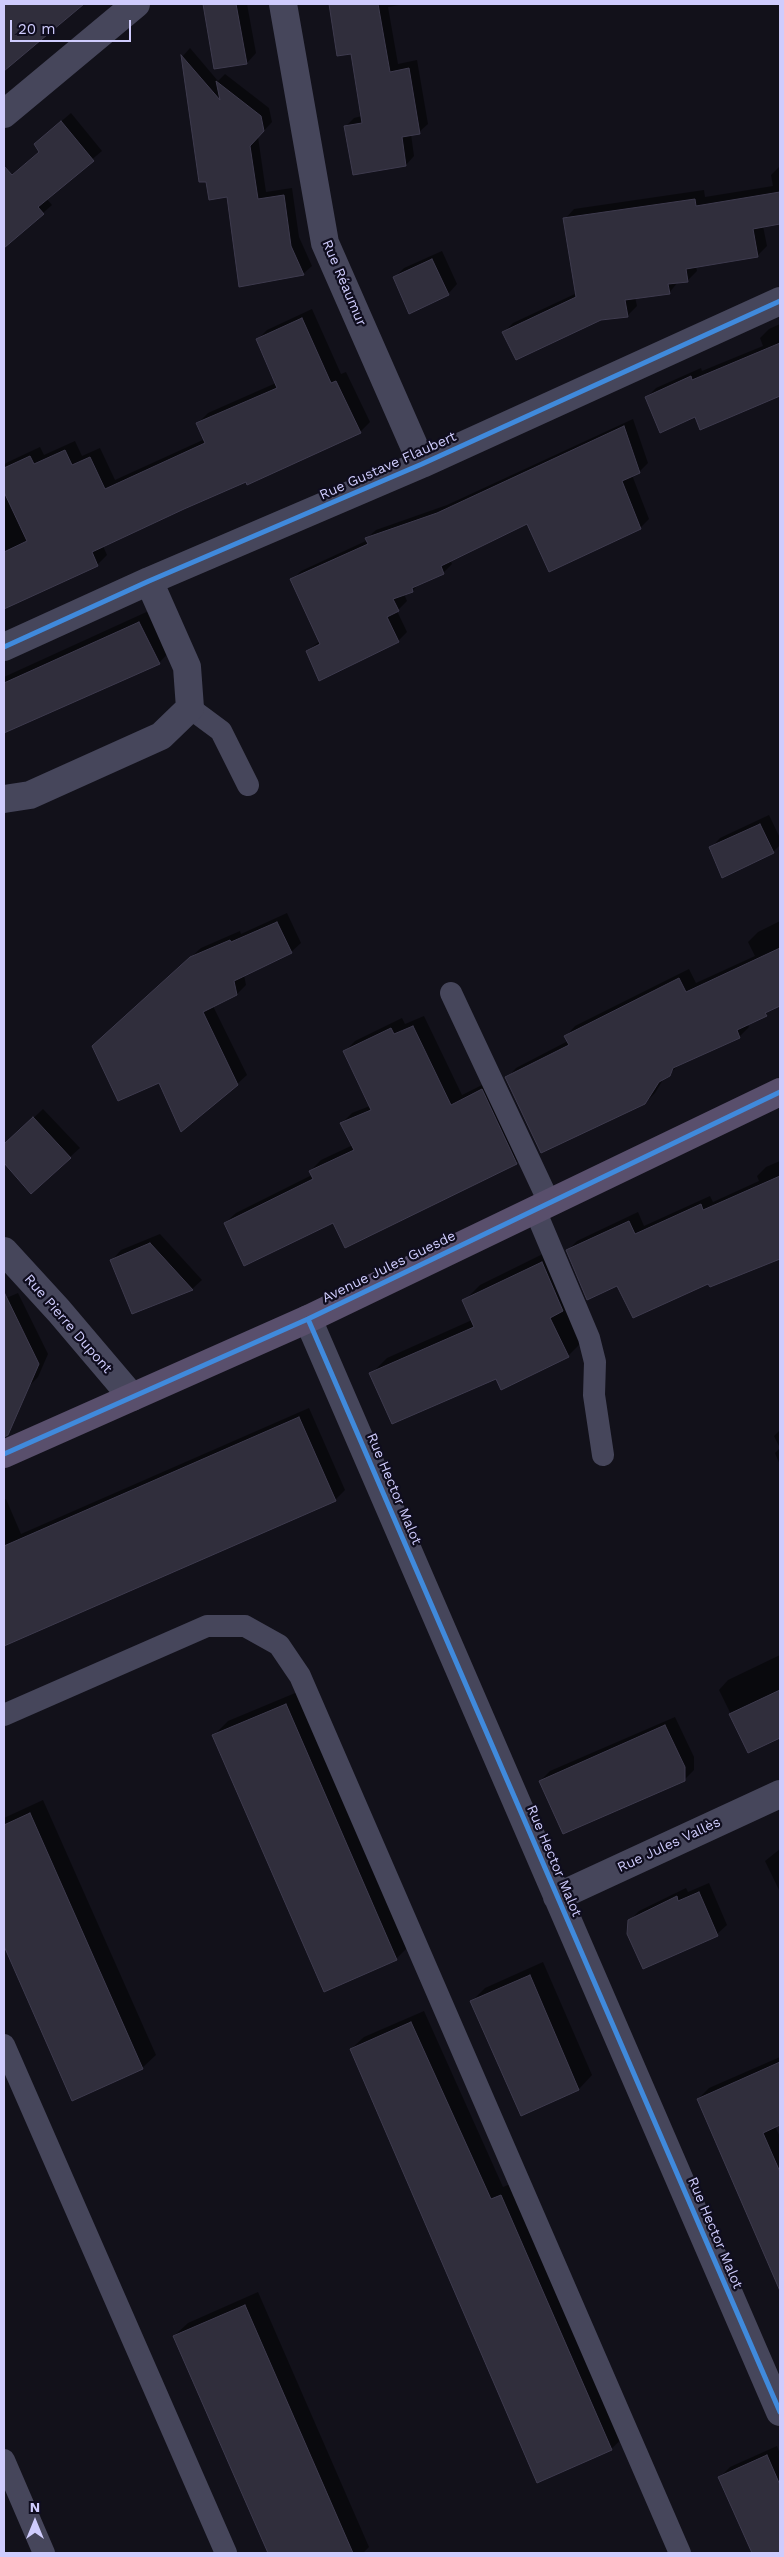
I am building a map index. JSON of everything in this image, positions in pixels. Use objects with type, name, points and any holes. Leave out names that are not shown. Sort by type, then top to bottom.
[{"type":"main road","name":"Avenue Jules Guesde","points":[[4,1454],[308,1319],[780,1092]]},
{"type":"street","points":[[4,114],[136,4]]},
{"type":"street","name":"Rue Réaumur","points":[[283,4],[325,242],[422,464]]},
{"type":"street","name":"Rue Gustave Flaubert","points":[[4,647],[149,581],[422,464],[780,301]]},
{"type":"street","points":[[4,799],[30,795],[161,736],[190,708],[187,667],[149,581]]},
{"type":"street","name":"Rue Pierre Dupont","points":[[4,1251],[59,1310],[132,1397]]},
{"type":"street","name":"Rue Hector Malot","points":[[308,1319],[780,2412]]},
{"type":"street","name":"Rue Jules Vallès","points":[[557,1897],[780,1794]]},
{"type":"lane","points":[[190,708],[221,731],[248,785]]},
{"type":"lane","points":[[451,993],[542,1206],[589,1338],[595,1362],[594,1395],[603,1455]]},
{"type":"lane","points":[[4,1715],[207,1626],[245,1626],[278,1645],[300,1676],[680,2553]]},
{"type":"lane","points":[[4,2045],[226,2553]]},
{"type":"lane","points":[[4,2460],[44,2553]]},
{"type":"building","points":[[4,4],[84,4],[4,71]]},
{"type":"building","points":[[203,4],[236,4],[247,64],[214,69]]},
{"type":"building","points":[[329,4],[378,4],[390,72],[409,68],[420,134],[402,137],[406,166],[353,175],[344,126],[362,123],[351,54],[337,56]]},
{"type":"building","points":[[181,55],[220,100],[216,81],[261,116],[264,131],[250,146],[258,199],[284,195],[291,246],[304,275],[239,287],[227,197],[209,200],[206,182],[199,182]]},
{"type":"building","points":[[61,121],[94,161],[38,207],[44,214],[4,248],[4,166],[12,175],[39,152],[34,144]]},
{"type":"building","points":[[780,192],[780,224],[753,229],[758,257],[686,269],[688,282],[668,284],[670,294],[625,300],[628,317],[601,320],[516,360],[502,332],[576,297],[563,218],[695,199],[696,206]]},
{"type":"building","points":[[432,259],[449,295],[409,314],[393,277]]},
{"type":"building","points":[[302,318],[331,383],[336,381],[361,433],[247,485],[246,482],[184,509],[92,552],[98,566],[4,609],[4,552],[27,541],[4,492],[4,468],[30,456],[34,464],[65,450],[72,465],[90,457],[105,489],[205,443],[196,423],[277,388],[256,339]]},
{"type":"building","points":[[780,343],[780,396],[700,430],[695,417],[660,433],[645,397],[691,376],[692,380]]},
{"type":"building","points":[[624,426],[640,473],[622,481],[641,529],[549,572],[527,524],[441,566],[444,574],[412,588],[413,592],[393,599],[399,611],[387,617],[399,642],[319,681],[306,651],[320,644],[290,579],[368,544],[365,538],[437,513]]},
{"type":"building","points":[[139,622],[160,664],[4,733],[4,683]]},
{"type":"building","points":[[760,824],[774,853],[722,878],[709,847]]},
{"type":"building","points":[[277,922],[292,953],[234,981],[237,995],[203,1012],[238,1085],[181,1132],[159,1083],[118,1101],[92,1046],[190,957]]},
{"type":"building","points":[[780,948],[780,1006],[765,1013],[767,1016],[737,1030],[740,1038],[673,1068],[670,1076],[659,1082],[645,1104],[541,1153],[505,1077],[569,1045],[564,1036],[679,978],[686,992]]},
{"type":"building","points":[[413,1026],[451,1105],[482,1089],[517,1164],[345,1248],[333,1223],[244,1266],[224,1223],[313,1179],[309,1171],[354,1150],[340,1123],[371,1110],[343,1051],[391,1028],[394,1034]]},
{"type":"building","points":[[33,1117],[71,1158],[31,1194],[4,1163],[4,1144]]},
{"type":"building","points":[[780,1176],[780,1259],[710,1287],[708,1284],[633,1318],[617,1286],[587,1300],[566,1250],[629,1221],[635,1234],[701,1204],[703,1210]]},
{"type":"building","points":[[150,1243],[193,1290],[132,1314],[110,1260]]},
{"type":"building","points":[[542,1262],[563,1311],[550,1318],[569,1357],[501,1390],[496,1379],[392,1424],[369,1373],[474,1327],[462,1300]]},
{"type":"building","points":[[4,1292],[39,1364],[8,1435],[4,1437]]},
{"type":"building","points":[[299,1417],[336,1501],[4,1646],[4,1546]]},
{"type":"building","points":[[780,1690],[780,1738],[748,1753],[729,1714]]},
{"type":"building","points":[[286,1704],[397,1960],[324,1992],[212,1735]]},
{"type":"building","points":[[665,1725],[685,1767],[685,1781],[563,1834],[539,1781]]},
{"type":"building","points":[[30,1813],[143,2069],[72,2101],[4,1946],[4,1825]]},
{"type":"building","points":[[699,1892],[718,1936],[643,1969],[627,1934],[628,1920],[677,1896],[678,1901]]},
{"type":"building","points":[[530,1975],[579,2090],[521,2116],[470,2001]]},
{"type":"building","points":[[411,2022],[491,2199],[501,2195],[612,2450],[537,2483],[350,2049]]},
{"type":"building","points":[[780,2062],[780,2125],[763,2133],[780,2172],[780,2291],[697,2099]]},
{"type":"building","points":[[245,2305],[353,2553],[268,2553],[173,2336]]},
{"type":"building","points":[[767,2455],[780,2485],[780,2553],[752,2553],[718,2477]]},
{"type":"cycle path","points":[[4,647],[149,581],[422,464],[780,301]]},
{"type":"cycle path","points":[[4,1454],[308,1319],[780,1092]]},
{"type":"cycle path","points":[[308,1319],[780,2412]]}]
